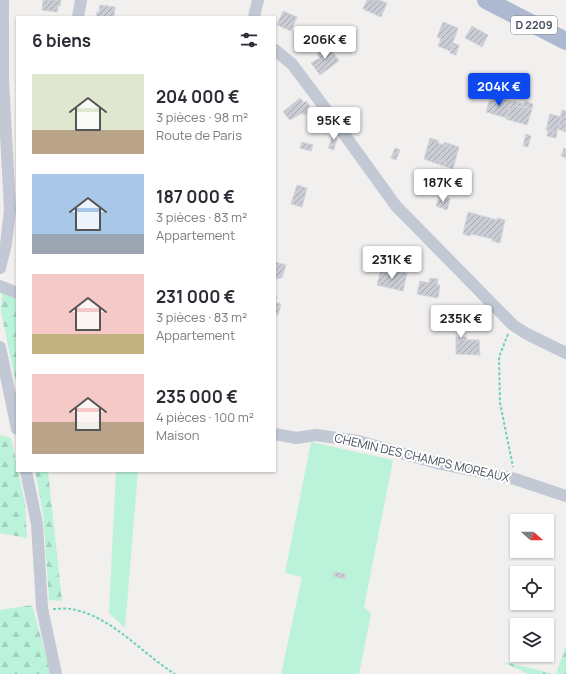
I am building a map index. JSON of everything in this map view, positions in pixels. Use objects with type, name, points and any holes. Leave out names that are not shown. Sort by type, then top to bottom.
[{"type":"main road","name":"D 2209","points":[[478,0],[494,4],[566,41]]},
{"type":"street","points":[[0,268],[6,244],[10,210],[1,79],[3,0]]},
{"type":"street","points":[[78,16],[81,0]]},
{"type":"street","points":[[254,16],[258,0]]},
{"type":"street","points":[[276,51],[292,64],[396,206],[513,324],[527,334],[566,353]]},
{"type":"street","points":[[0,286],[16,293]]},
{"type":"street","points":[[0,347],[16,424]]},
{"type":"street","name":"CHEMIN DES CHAMPS MOREAUX","points":[[276,434],[296,438],[316,435],[358,441],[437,463],[515,479],[566,496]]},
{"type":"street","points":[[26,472],[37,524],[42,608],[56,674]]},
{"type":"path","points":[[513,324],[500,357],[500,403],[515,479]]},
{"type":"path","points":[[42,608],[71,609],[92,615],[109,625],[175,674]]},
{"type":"green space","points":[[2,293],[16,299],[16,383],[1,312]]},
{"type":"green space","points":[[0,435],[11,438],[16,461],[16,472],[18,472],[25,503],[27,538],[0,533]]},
{"type":"green space","points":[[311,442],[393,460],[364,607],[371,614],[359,674],[281,674],[302,577],[285,573]]},
{"type":"green space","points":[[35,472],[48,472],[62,601],[49,600],[43,513]]},
{"type":"green space","points":[[116,472],[138,472],[125,628],[109,613]]},
{"type":"green space","points":[[32,605],[51,674],[0,674],[0,610]]},
{"type":"green space","points":[[566,645],[566,674],[556,674]]},
{"type":"green space","points":[[501,661],[555,674],[528,674]]},
{"type":"building","points":[[43,0],[61,0],[57,12],[42,10]]},
{"type":"building","points":[[367,0],[379,0],[387,3],[381,17],[363,9]]},
{"type":"building","points":[[100,5],[115,7],[114,16],[96,16],[97,12],[99,12]]},
{"type":"building","points":[[283,11],[297,17],[291,31],[277,25]]},
{"type":"building","points":[[443,22],[458,28],[450,51],[438,46],[441,39],[437,37]]},
{"type":"building","points":[[472,26],[488,35],[482,47],[465,38]]},
{"type":"building","points":[[453,43],[459,45],[456,55],[450,53]]},
{"type":"building","points":[[328,45],[339,61],[320,75],[311,63],[320,58],[317,54]]},
{"type":"building","points":[[491,95],[511,101],[507,118],[486,112]]},
{"type":"building","points":[[300,98],[304,103],[306,101],[312,109],[304,115],[302,113],[290,120],[283,112]]},
{"type":"building","points":[[511,101],[517,102],[516,106],[532,109],[527,125],[506,119]]},
{"type":"building","points":[[525,101],[533,104],[532,109],[523,106]]},
{"type":"building","points":[[517,102],[524,104],[523,108],[516,106]]},
{"type":"building","points":[[562,110],[566,111],[566,132],[558,129]]},
{"type":"building","points":[[550,114],[561,117],[557,132],[546,130]]},
{"type":"building","points":[[548,130],[557,132],[556,138],[547,136]]},
{"type":"building","points":[[526,134],[531,136],[528,147],[523,146]]},
{"type":"building","points":[[332,137],[337,138],[335,145],[330,144]]},
{"type":"building","points":[[430,138],[439,141],[438,143],[450,147],[450,144],[459,147],[453,169],[444,166],[445,161],[440,160],[438,164],[424,159]]},
{"type":"building","points":[[302,142],[313,145],[311,151],[300,148]]},
{"type":"building","points":[[444,142],[450,144],[450,147],[444,145]]},
{"type":"building","points":[[330,144],[335,145],[334,150],[328,148]]},
{"type":"building","points":[[395,148],[400,150],[396,160],[391,158]]},
{"type":"building","points":[[564,148],[566,149],[566,158],[561,156]]},
{"type":"building","points":[[440,160],[445,161],[444,166],[438,164]]},
{"type":"building","points":[[297,185],[307,188],[302,207],[291,204]]},
{"type":"building","points":[[440,195],[450,199],[447,210],[436,206]]},
{"type":"building","points":[[468,212],[497,220],[497,218],[505,220],[500,243],[492,241],[493,239],[471,234],[470,236],[463,234]]},
{"type":"building","points":[[276,262],[286,265],[282,277],[276,278]]},
{"type":"building","points":[[381,269],[407,273],[403,291],[377,285]]},
{"type":"building","points":[[430,278],[438,279],[437,285],[440,285],[438,298],[417,294],[420,281],[429,283]]},
{"type":"building","points":[[276,302],[281,304],[278,315],[276,314]]},
{"type":"building","points":[[456,337],[466,337],[467,340],[456,340]]},
{"type":"building","points":[[456,340],[479,340],[480,355],[456,354]]},
{"type":"building","points":[[335,572],[346,574],[345,579],[333,576]]}]
